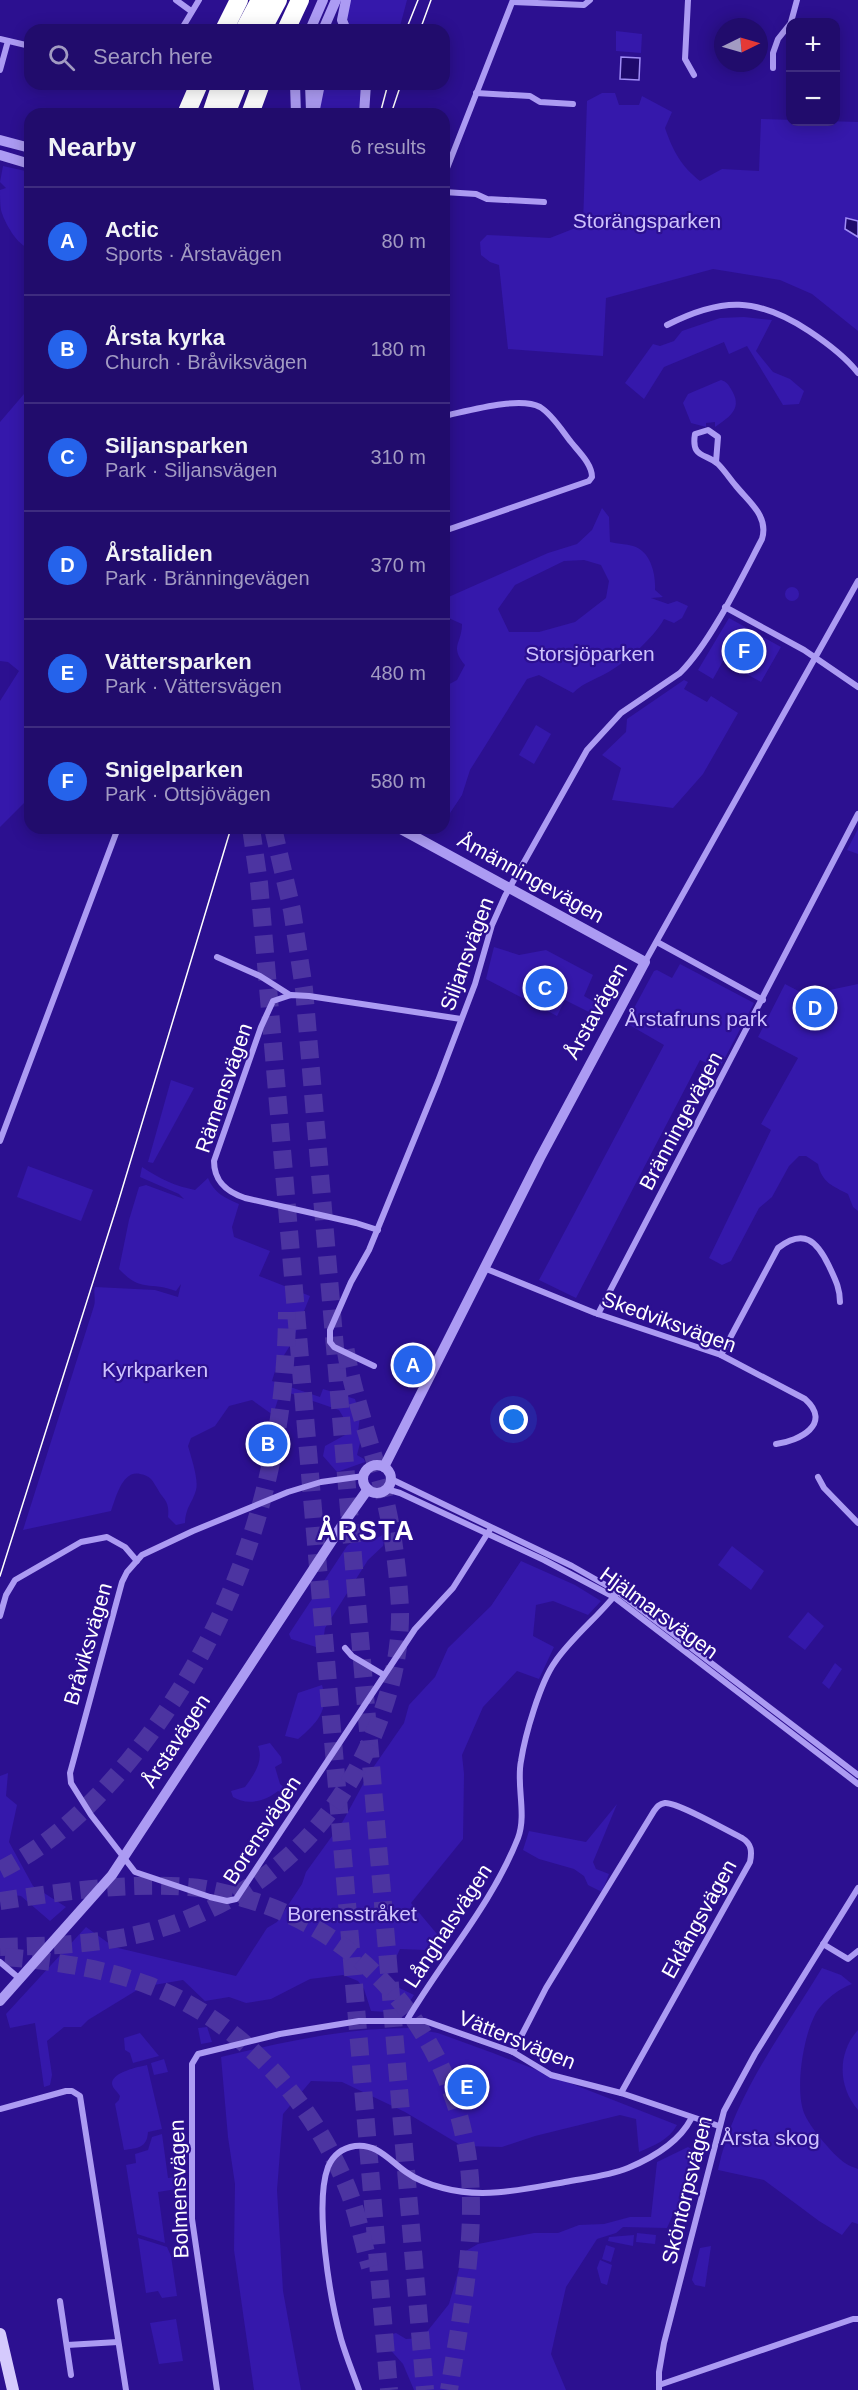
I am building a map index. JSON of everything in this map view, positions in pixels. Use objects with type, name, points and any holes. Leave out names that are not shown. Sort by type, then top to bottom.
[{"type":"highway","points":[[227,24],[239,0]]},
{"type":"highway","points":[[247,24],[260,0]]},
{"type":"highway","points":[[265,24],[278,0]]},
{"type":"highway","points":[[289,24],[300,0]]},
{"type":"highway","points":[[189,108],[196,90]]},
{"type":"highway","points":[[213,108],[219,90]]},
{"type":"highway","points":[[228,108],[236,90]]},
{"type":"highway","points":[[252,108],[259,90]]},
{"type":"main road","points":[[0,2334],[13,2390]]},
{"type":"street","points":[[176,0],[191,11]]},
{"type":"street","points":[[184,24],[199,0]]},
{"type":"street","points":[[312,24],[322,0]]},
{"type":"street","points":[[326,24],[336,0]]},
{"type":"street","points":[[344,24],[342,20],[346,0]]},
{"type":"street","points":[[450,160],[513,1],[584,5],[590,0]]},
{"type":"street","points":[[688,0],[685,59],[694,75]]},
{"type":"street","points":[[792,18],[797,0]]},
{"type":"street","points":[[773,68],[778,39],[786,29]]},
{"type":"street","points":[[0,39],[24,45]]},
{"type":"street","points":[[0,70],[8,41]]},
{"type":"street","points":[[295,90],[296,108]]},
{"type":"street","points":[[310,90],[312,108]]},
{"type":"street","points":[[314,108],[318,90]]},
{"type":"street","points":[[365,108],[366,90]]},
{"type":"street","points":[[366,108],[372,90]]},
{"type":"street","points":[[476,93],[530,96],[540,102],[573,104]]},
{"type":"street","points":[[0,140],[24,146]]},
{"type":"street","points":[[0,155],[24,162]]},
{"type":"street","points":[[450,192],[476,194],[488,199],[544,202]]},
{"type":"street","points":[[667,325],[700,310],[721,305],[763,307],[786,315],[830,345],[858,373]]},
{"type":"street","points":[[450,415],[512,404],[543,408],[592,470],[589,482],[450,529]]},
{"type":"street","name":"Siljansvägen","points":[[374,1366],[334,1347],[330,1342],[330,1330],[378,1230],[475,984],[492,926],[509,888],[587,750],[621,713],[680,673],[688,665],[725,607],[762,539],[764,528],[759,513],[716,462],[706,459],[695,448],[695,434],[708,430],[713,431],[718,437],[716,462]]},
{"type":"street","name":"Årstavägen","points":[[384,1467],[600,1044],[858,581]]},
{"type":"street","points":[[725,607],[804,650],[858,687]]},
{"type":"street","name":"Bränningevägen","points":[[598,1314],[858,814]]},
{"type":"street","points":[[0,1141],[116,834]]},
{"type":"street","name":"Åmänningevägen","points":[[410,834],[645,963]]},
{"type":"street","points":[[657,942],[763,1000]]},
{"type":"street","points":[[217,957],[260,976],[291,995],[461,1019]]},
{"type":"street","name":"Rämensvägen","points":[[291,995],[273,1001],[261,1028],[214,1161],[216,1176],[228,1191],[245,1198],[378,1230]]},
{"type":"street","points":[[721,1355],[778,1248],[787,1242],[805,1238],[816,1244],[824,1255],[840,1290],[840,1302]]},
{"type":"street","name":"Skedviksvägen","points":[[484,1268],[598,1314],[721,1355],[805,1399],[813,1408],[814,1420],[807,1434],[801,1438],[776,1444]]},
{"type":"street","points":[[371,1466],[384,1467],[389,1484],[377,1493],[368,1489],[364,1476],[371,1466]]},
{"type":"street","name":"Bråviksvägen","points":[[123,1859],[71,1783],[70,1773],[122,1582],[137,1561],[148,1552],[192,1531],[288,1492],[333,1479],[364,1476]]},
{"type":"street","points":[[818,1477],[824,1488],[858,1523]]},
{"type":"street","name":"Hjälmarsvägen","points":[[389,1484],[400,1493],[490,1531]]},
{"type":"street","name":"Hjälmarsvägen","points":[[389,1484],[616,1594],[858,1775]]},
{"type":"street","name":"Årstavägen","points":[[0,2001],[94,1898],[123,1859],[328,1546],[368,1489]]},
{"type":"street","name":"Borensvägen","points":[[123,1859],[135,1872],[210,1898],[227,1901],[236,1899],[415,1629],[453,1588],[490,1531]]},
{"type":"street","points":[[0,1616],[6,1595],[15,1580],[81,1542],[107,1537],[125,1547],[137,1561]]},
{"type":"street","name":"Hjälmarsvägen","points":[[616,1594],[858,1784]]},
{"type":"street","name":"Långhalsvägen","points":[[407,2020],[432,1979],[495,1889],[514,1847],[521,1826],[521,1760],[549,1672],[567,1647],[616,1594]]},
{"type":"street","points":[[345,1648],[352,1656],[384,1676]]},
{"type":"street","name":"Eklångsvägen","points":[[513,2052],[527,2023],[572,1946],[658,1805],[663,1803],[678,1807],[742,1838],[749,1844],[752,1853],[750,1862],[621,2093]]},
{"type":"street","name":"Sköntorpsvägen","points":[[659,2387],[664,2343],[724,2111],[755,2054],[858,1888]]},
{"type":"street","points":[[823,1944],[848,1959],[858,1951]]},
{"type":"street","points":[[0,1962],[20,1978]]},
{"type":"street","name":"Vättersvägen","points":[[194,2057],[216,2048],[319,2027],[359,2021],[425,2021],[513,2052],[551,2075],[621,2093],[691,2119],[719,2126]]},
{"type":"street","name":"Bolmensvägen","points":[[194,2057],[192,2064],[192,2219],[218,2390]]},
{"type":"street","points":[[0,2109],[66,2091],[77,2093],[81,2100],[126,2390]]},
{"type":"street","points":[[359,2390],[341,2339],[333,2305],[325,2234],[324,2188],[327,2169],[337,2152],[358,2145],[371,2147],[381,2152],[405,2172],[429,2184],[463,2192],[493,2193],[597,2176],[630,2167],[675,2140],[685,2130],[691,2119]]},
{"type":"street","points":[[60,2301],[71,2375]]},
{"type":"street","points":[[659,2387],[858,2319]]},
{"type":"street","points":[[67,2345],[118,2342]]},
{"type":"green space","points":[[350,0],[407,0],[401,24],[349,24],[347,18]]},
{"type":"green space","points":[[616,31],[642,34],[641,53],[616,51]]},
{"type":"green space","points":[[322,90],[361,90],[360,108],[320,108]]},
{"type":"green space","name":"Storängsparken","points":[[602,93],[615,93],[619,105],[639,105],[642,96],[672,112],[665,128],[668,136],[683,164],[700,181],[722,169],[759,171],[761,119],[786,120],[786,126],[840,126],[840,121],[858,122],[858,331],[812,294],[780,280],[713,269],[606,298],[603,356],[508,349],[499,265],[481,255],[480,242],[487,235],[550,238],[583,225],[587,101]]},
{"type":"green space","points":[[3,166],[24,171],[24,246],[16,239],[3,215],[0,190],[6,188],[0,182]]},
{"type":"green space","points":[[744,317],[772,320],[756,351],[773,372],[790,379],[804,391],[799,404],[783,405],[747,346],[729,354],[724,342],[664,367],[644,399],[625,383],[653,344],[660,346],[674,341],[682,331],[720,318]]},
{"type":"green space","points":[[721,380],[728,384],[736,401],[733,411],[715,427],[715,422],[706,423],[706,427],[691,423],[683,403],[688,394]]},
{"type":"green space","points":[[24,394],[24,803],[0,827],[0,701],[19,671],[8,662],[0,661],[0,422]]},
{"type":"green space","name":"Storsjöparken","points":[[602,508],[609,517],[610,542],[633,546],[648,558],[655,578],[655,590],[663,597],[651,598],[668,604],[677,601],[688,606],[682,618],[674,623],[664,619],[653,635],[627,659],[573,693],[539,675],[527,679],[470,770],[462,795],[450,813],[450,684],[457,680],[465,665],[457,649],[462,624],[450,619],[450,596],[548,553],[577,544],[592,530]],"holes":[[[584,560],[601,565],[609,581],[606,598],[575,622],[539,632],[509,632],[498,609],[515,585],[564,561]]]},
{"type":"green space","points":[[792,587],[797,589],[799,594],[797,599],[792,601],[787,599],[785,594],[787,589]]},
{"type":"green space","points":[[729,618],[781,647],[761,682],[723,661],[713,679],[698,670]]},
{"type":"green space","points":[[684,680],[688,682],[684,689],[707,702],[711,696],[738,713],[703,774],[673,808],[612,800],[621,768],[602,755],[626,732],[627,719]]},
{"type":"green space","points":[[536,725],[551,734],[534,764],[519,755]]},
{"type":"green space","points":[[858,829],[858,854],[847,850]]},
{"type":"green space","points":[[494,947],[519,955],[546,950],[593,975],[584,996],[598,1004],[593,1014],[565,1000],[557,1016],[486,979]]},
{"type":"green space","name":"Årstafruns park","points":[[680,964],[754,1003],[719,1069],[700,1060],[576,1298],[539,1280],[664,1045],[626,1023],[654,971],[657,970],[672,978]]},
{"type":"green space","points":[[785,984],[806,995],[858,984],[858,1211],[853,1207],[848,1194],[825,1180],[818,1164],[806,1156],[799,1156],[789,1166],[772,1197],[759,1208],[731,1261],[722,1265],[709,1258],[771,1130],[761,1124],[798,1058],[758,1037]]},
{"type":"green space","points":[[171,1080],[194,1088],[153,1163],[148,1162]]},
{"type":"green space","points":[[28,1166],[93,1190],[81,1221],[17,1197]]},
{"type":"green space","name":"Kyrkparken","points":[[142,1167],[168,1182],[195,1190],[208,1178],[217,1191],[239,1204],[232,1227],[234,1237],[270,1251],[259,1276],[310,1296],[291,1344],[276,1368],[272,1381],[320,1397],[323,1389],[355,1399],[360,1416],[358,1432],[362,1435],[357,1455],[365,1462],[337,1472],[323,1456],[325,1446],[345,1435],[348,1425],[339,1410],[281,1390],[273,1415],[252,1400],[229,1406],[215,1426],[191,1438],[188,1446],[197,1486],[185,1523],[176,1525],[168,1517],[167,1504],[151,1479],[144,1475],[134,1474],[124,1481],[111,1511],[23,1530],[94,1306],[95,1287],[155,1290],[178,1297],[181,1284],[176,1291],[140,1284],[119,1269],[129,1220],[139,1187],[146,1185],[184,1199],[179,1194],[140,1177]]},
{"type":"green space","points":[[386,1533],[383,1546],[368,1560],[325,1628],[322,1649],[291,1639],[289,1634],[347,1546],[355,1540],[372,1541]]},
{"type":"green space","points":[[732,1546],[764,1571],[751,1590],[718,1565]]},
{"type":"green space","name":"Borensstråket","points":[[521,1561],[575,1585],[601,1601],[588,1615],[553,1601],[536,1605],[533,1636],[554,1647],[539,1679],[517,1671],[483,1707],[462,1755],[463,1839],[411,1903],[437,1934],[425,1950],[400,1949],[385,1981],[414,1995],[402,2013],[371,2011],[364,1989],[358,1981],[343,1975],[310,1979],[271,1999],[246,2003],[229,1997],[205,2001],[183,1980],[142,1987],[88,2020],[81,2027],[64,2027],[47,2041],[52,2075],[50,2085],[44,2087],[35,2023],[10,2028],[6,2014],[86,1927],[114,1947],[236,1976],[267,1928],[277,1922],[302,1884],[306,1872],[343,1821],[368,1775],[404,1723],[409,1705],[435,1677],[448,1648],[491,1606]]},
{"type":"green space","points":[[808,1612],[824,1626],[805,1650],[788,1637]]},
{"type":"green space","points":[[835,1663],[842,1669],[829,1689],[822,1683]]},
{"type":"green space","points":[[322,1685],[323,1709],[316,1722],[298,1739],[285,1736],[298,1693]]},
{"type":"green space","points":[[270,1743],[281,1757],[282,1763],[275,1767],[280,1784],[291,1794],[292,1798],[278,1791],[268,1797],[250,1802],[233,1797],[231,1791],[245,1787],[255,1773],[260,1757],[258,1746]]},
{"type":"green space","points":[[8,1773],[6,1796],[17,1805],[9,1842],[33,1886],[66,1907],[50,1921],[21,1896],[0,1893],[0,1776]]},
{"type":"green space","points":[[617,1804],[593,1862],[596,1869],[609,1874],[602,1892],[588,1885],[584,1876],[574,1869],[539,1859],[523,1850],[529,1831],[586,1842]]},
{"type":"green space","name":"Årsta skog","points":[[822,1968],[841,1975],[852,1984],[830,1997],[814,2017],[801,2064],[800,2091],[804,2113],[816,2132],[840,2159],[858,2169],[858,2224],[852,2222],[842,2235],[819,2221],[764,2180],[718,2170],[725,2143],[747,2091]]},
{"type":"green space","points":[[207,2027],[212,2042],[201,2044],[198,2028]]},
{"type":"green space","points":[[409,2028],[438,2033],[677,2125],[665,2139],[639,2152],[636,2119],[620,2115],[535,2136],[502,2147],[462,2146],[405,2112],[342,2082],[311,2081],[283,2114],[277,2190],[283,2291],[301,2390],[254,2390],[234,2250],[235,2184],[228,2137],[221,2057],[338,2033]]},
{"type":"green space","points":[[858,2030],[858,2110],[851,2101],[844,2081],[843,2059],[851,2039]]},
{"type":"green space","points":[[140,2033],[159,2056],[133,2063],[130,2053],[125,2050],[124,2038]]},
{"type":"green space","points":[[164,2059],[168,2072],[154,2075],[151,2063]]},
{"type":"green space","points":[[147,2065],[162,2129],[148,2132],[146,2141],[141,2146],[124,2150],[115,2104],[120,2096],[114,2088],[113,2079],[121,2073]]},
{"type":"green space","points":[[162,2134],[168,2178],[177,2177],[176,2189],[158,2192],[165,2243],[137,2234],[126,2165],[136,2163],[135,2154],[148,2150],[152,2137]]},
{"type":"green space","points":[[688,2147],[701,2156],[686,2215],[674,2212],[667,2228],[623,2227],[616,2233],[597,2239],[566,2287],[551,2354],[566,2390],[414,2390],[403,2364],[386,2345],[389,2335],[396,2333],[406,2339],[422,2338],[449,2304],[464,2252],[478,2244],[534,2233],[558,2233],[579,2225],[604,2224],[630,2217],[651,2217],[657,2162]]},
{"type":"green space","points":[[637,2233],[656,2235],[655,2244],[636,2242]]},
{"type":"green space","points":[[634,2235],[633,2246],[608,2241],[609,2237]]},
{"type":"green space","points":[[138,2238],[167,2247],[171,2256],[177,2296],[162,2298],[158,2291],[146,2293]]},
{"type":"green space","points":[[606,2245],[615,2248],[611,2262],[602,2259]]},
{"type":"green space","points":[[711,2246],[705,2287],[695,2285],[692,2280],[700,2248]]},
{"type":"green space","points":[[600,2260],[612,2265],[607,2285],[601,2283],[597,2268]]},
{"type":"green space","points":[[176,2319],[183,2361],[159,2364],[150,2323]]},
{"type":"shaded area","points":[[621,57],[640,58],[639,80],[620,79]]},
{"type":"shaded area","points":[[846,218],[858,221],[858,237],[845,229]]},
{"type":"tunnel","points":[[252,834],[259,883],[389,2390]]},
{"type":"tunnel","points":[[274,834],[292,910],[304,989],[425,2390]]},
{"type":"tunnel","points":[[0,1870],[54,1836],[100,1794],[128,1762],[165,1713],[197,1661],[224,1607],[246,1551],[264,1493],[276,1434],[284,1373],[287,1312]]},
{"type":"tunnel","points":[[0,1947],[82,1943],[123,1938],[162,1928],[199,1914],[263,1877],[291,1854],[317,1828],[359,1766],[375,1731],[390,1686],[397,1656],[400,1608],[395,1551],[387,1509],[345,1346]]},
{"type":"tunnel","points":[[0,1901],[94,1889],[142,1886],[196,1888],[243,1898],[289,1915],[331,1938],[368,1967],[401,2002],[428,2041],[448,2084],[463,2130],[470,2178],[468,2258],[449,2390]]},
{"type":"tunnel","points":[[5,1957],[77,1966],[148,1985],[182,2000],[213,2019],[243,2042],[270,2068],[316,2127],[349,2192],[370,2267]]},
{"type":"tram line","points":[[408,24],[418,0]]},
{"type":"tram line","points":[[422,24],[431,0]]},
{"type":"tram line","points":[[382,108],[386,90]]},
{"type":"tram line","points":[[393,108],[399,90]]},
{"type":"tram line","points":[[0,1576],[117,1206],[229,834]]},
{"type":"place","name":"Snigelparken","points":[[744,651]]},
{"type":"place","name":"Siljansparken","points":[[545,988]]},
{"type":"place","name":"Årstaliden","points":[[815,1008]]},
{"type":"place","name":"Actic","points":[[413,1365]]},
{"type":"place","name":"Årsta kyrka","points":[[268,1444]]},
{"type":"place","name":"Vättersparken","points":[[467,2087]]},
{"type":"district","name":"ÅRSTA","points":[[366,1531]]}]
